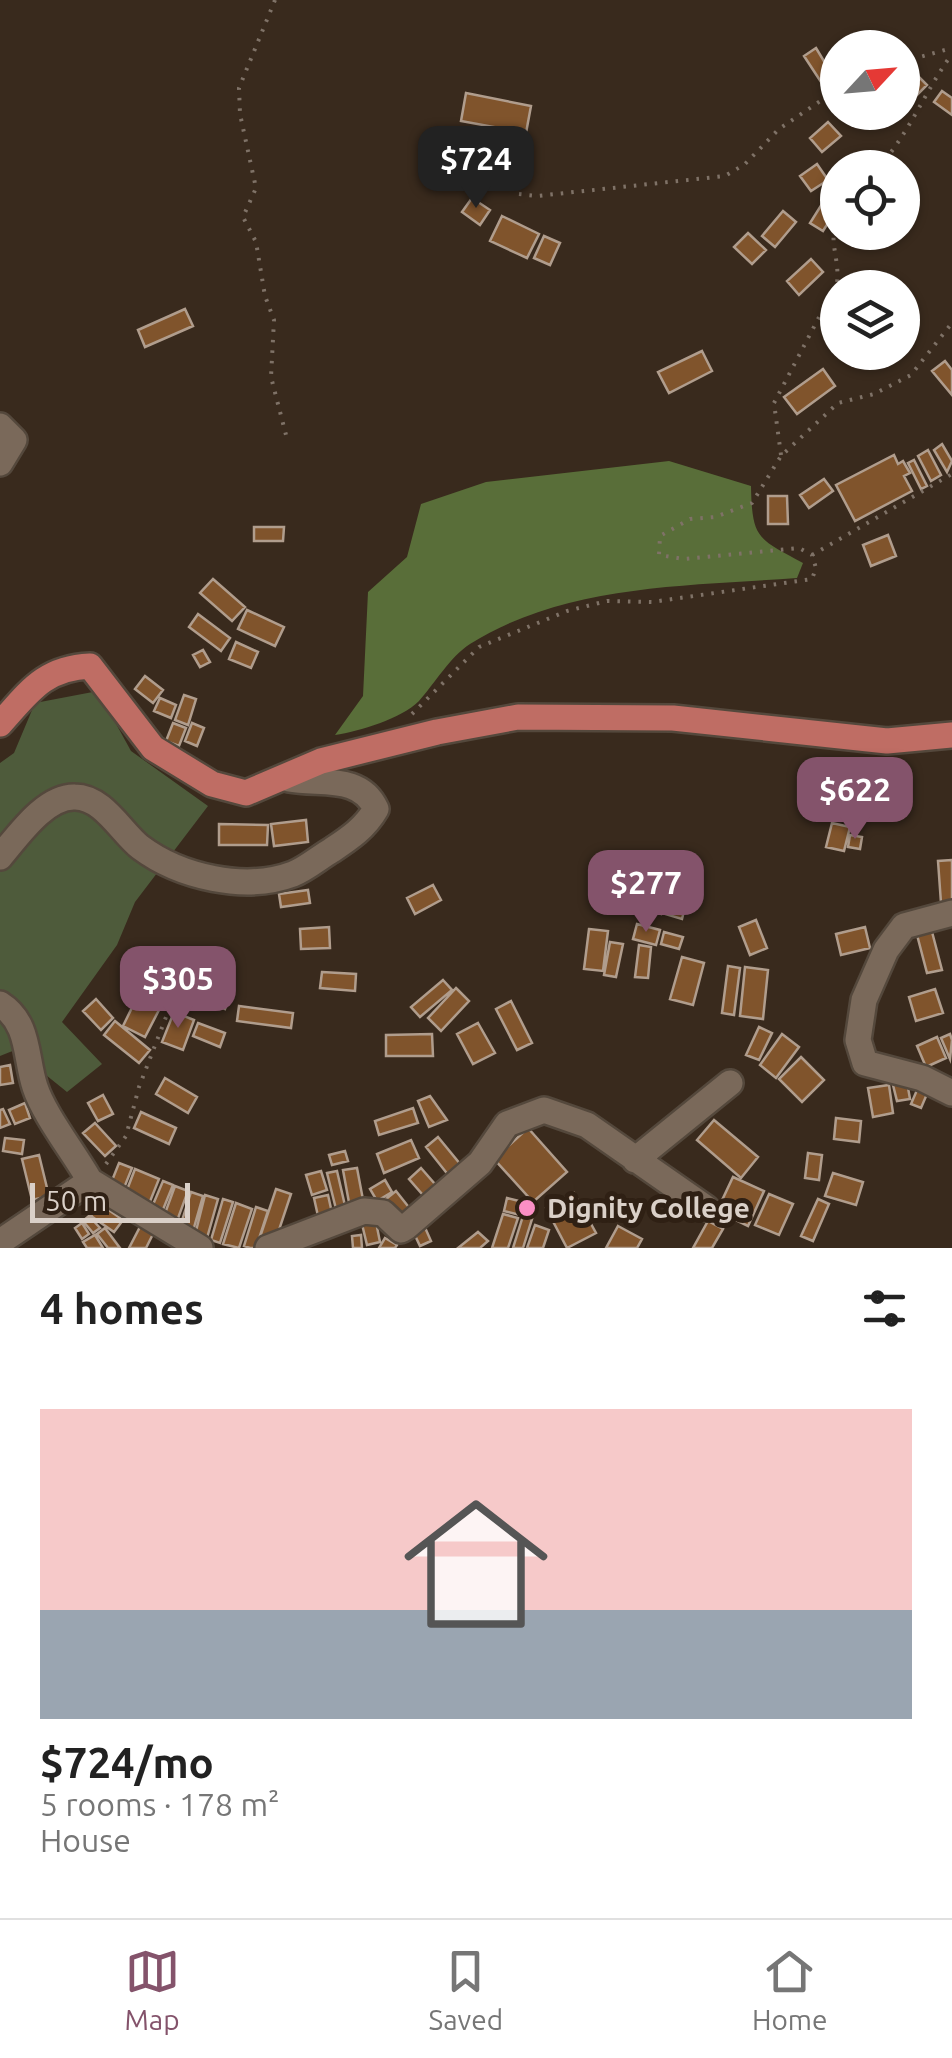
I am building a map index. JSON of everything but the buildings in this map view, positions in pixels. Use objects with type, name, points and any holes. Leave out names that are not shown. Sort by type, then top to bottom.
[{"type":"main road","points":[[0,724],[48,676],[64,668],[90,666],[154,748],[212,784],[246,793],[289,778],[321,761],[518,717],[674,718],[887,741],[952,735]]},
{"type":"street","points":[[0,426],[14,440],[0,463]]},
{"type":"street","points":[[0,857],[28,824],[62,798],[80,796],[116,821],[138,846],[170,864],[209,878],[292,874],[367,825],[376,809],[370,796],[356,786],[289,778]]},
{"type":"street","points":[[952,913],[904,926],[886,950],[864,1000],[858,1040],[866,1063],[922,1078],[952,1092]]},
{"type":"street","points":[[0,1004],[12,1011],[20,1026],[30,1052],[35,1088],[90,1181],[200,1248]]},
{"type":"street","points":[[635,1160],[730,1082]]},
{"type":"street","points":[[268,1248],[364,1211],[382,1213],[400,1230],[406,1227],[480,1163],[507,1124],[544,1110],[587,1125],[706,1208]]},
{"type":"street","points":[[0,1242],[90,1181]]},
{"type":"path","points":[[275,0],[239,88],[240,114],[256,188],[244,217],[256,242],[265,296],[274,320],[271,377],[286,436]]},
{"type":"path","points":[[920,58],[952,51]]},
{"type":"path","points":[[894,150],[911,115],[952,51]]},
{"type":"path","points":[[519,194],[536,196],[725,176],[744,164],[779,129],[820,101]]},
{"type":"path","points":[[781,456],[774,403],[837,284],[839,263],[835,250]]},
{"type":"path","points":[[403,722],[479,647],[567,611],[607,602],[652,602],[812,578],[816,568],[812,555],[800,548],[684,559],[658,555],[660,536],[671,527],[752,503],[781,456],[838,403],[874,394],[912,374],[952,323]]},
{"type":"path","points":[[812,555],[952,474]]},
{"type":"path","points":[[90,1181],[126,1136],[139,1088],[193,947]]},
{"type":"green space","points":[[669,461],[751,486],[756,528],[767,542],[803,563],[797,578],[629,592],[546,610],[507,624],[463,649],[419,701],[402,713],[335,735],[363,696],[368,592],[407,557],[421,504],[486,482]]},
{"type":"green space","points":[[98,691],[131,751],[208,806],[135,902],[117,945],[62,1022],[102,1064],[67,1092],[15,1050],[0,1056],[0,763],[14,753],[35,703]]},
{"type":"place","name":"Dignity College","points":[[527,1208]]}]
